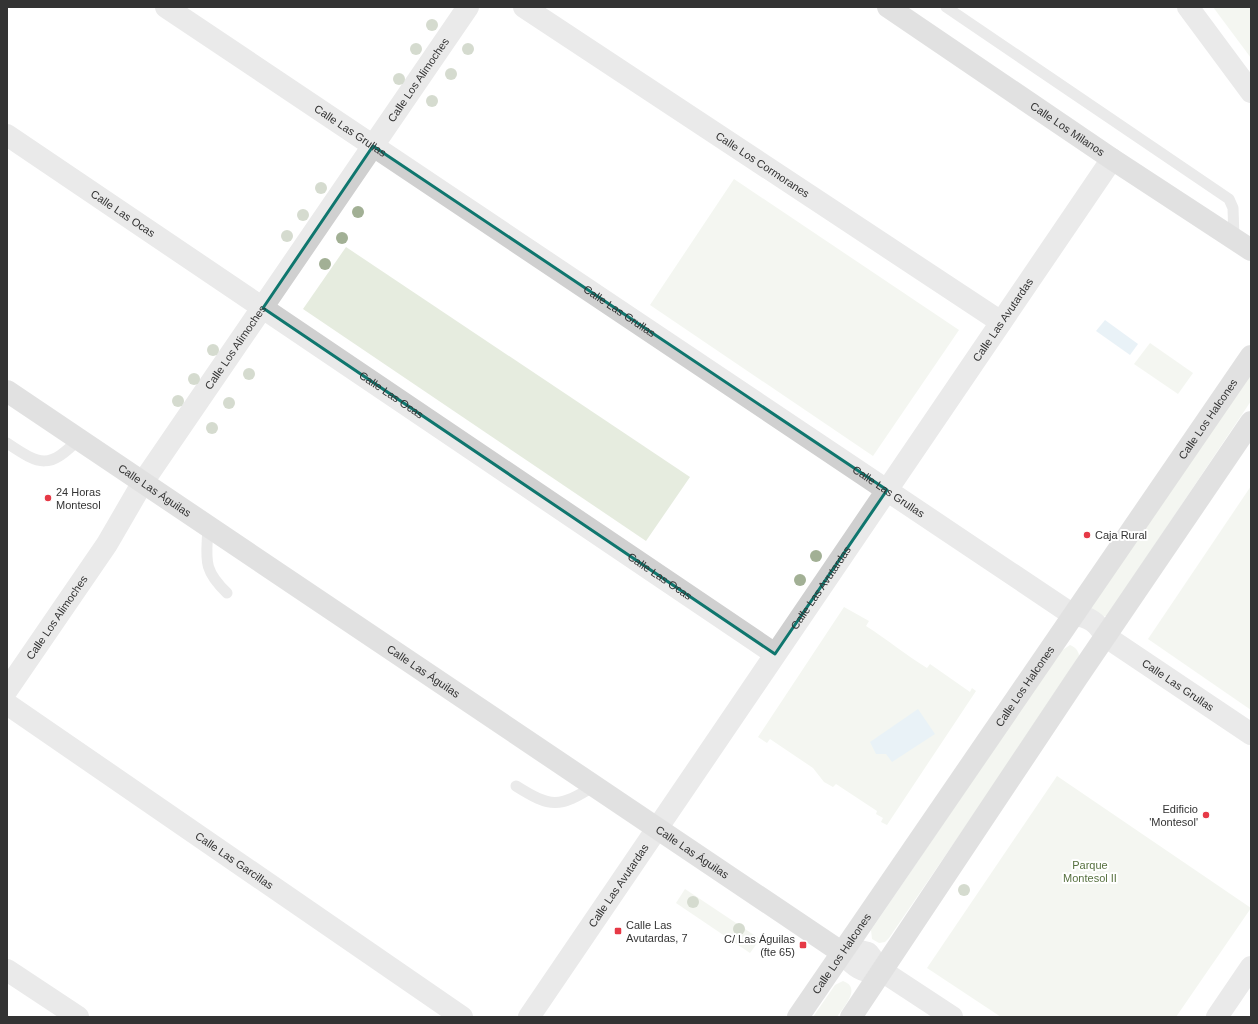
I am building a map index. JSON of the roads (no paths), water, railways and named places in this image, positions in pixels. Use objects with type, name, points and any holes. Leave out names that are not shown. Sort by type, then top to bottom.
[{"type":"street","name":"Calle Las Grullas","points":[[166,7],[1073,615],[1075,624],[1083,631],[1093,636],[1105,636],[1251,734]]},
{"type":"street","name":"Calle Los Alimoches","points":[[7,690],[108,544],[143,482],[468,7]]},
{"type":"street","name":"Calle Los Cormoranes","points":[[524,7],[1001,322]]},
{"type":"street","name":"Calle Los Milanos","points":[[888,7],[1112,159],[1246,246]]},
{"type":"street","points":[[1188,7],[1251,92]]},
{"type":"street","name":"Calle Las Ocas","points":[[7,135],[775,654]]},
{"type":"street","name":"Calle Las Avutardas","points":[[529,1017],[1112,159]]},
{"type":"street","name":"Calle Los Halcones","points":[[798,1017],[841,952],[1251,356]]},
{"type":"street","name":"Calle Las Águilas","points":[[7,391],[841,952],[850,962],[861,970],[874,973],[882,971]]},
{"type":"street","points":[[851,1017],[1105,636],[1251,422]]},
{"type":"street","name":"Calle Las Garcillas","points":[[7,704],[462,1017]]},
{"type":"street","points":[[1217,1017],[1251,967]]},
{"type":"street","points":[[7,970],[78,1017]]},
{"type":"street","points":[[882,971],[952,1017]]},
{"type":"lane","points":[[946,7],[1229,198],[1246,246]]},
{"type":"lane","points":[[7,443],[28,457],[39,461],[51,461],[63,455],[79,439]]},
{"type":"lane","points":[[208,525],[207,568],[215,581],[227,593]]},
{"type":"lane","points":[[516,786],[537,800],[552,803],[563,802],[594,786]]},
{"type":"water","points":[[1105,320],[1138,344],[1130,355],[1096,331]]},
{"type":"water","points":[[918,709],[935,734],[892,762],[886,754],[876,754],[870,742]]},
{"type":"place","name":"24 Horas Montesol","points":[[48,498]]},
{"type":"place","name":"Caja Rural","points":[[1087,535]]},
{"type":"place","name":"Edificio 'Montesol'","points":[[1206,815]]},
{"type":"place","name":"Calle Las Avutardas, 7","points":[[618,931]]},
{"type":"place","name":"C/ Las Águilas (fte 65)","points":[[803,945]]},
{"type":"park label","name":"Parque Montesol II","points":[[1090,871]]}]
